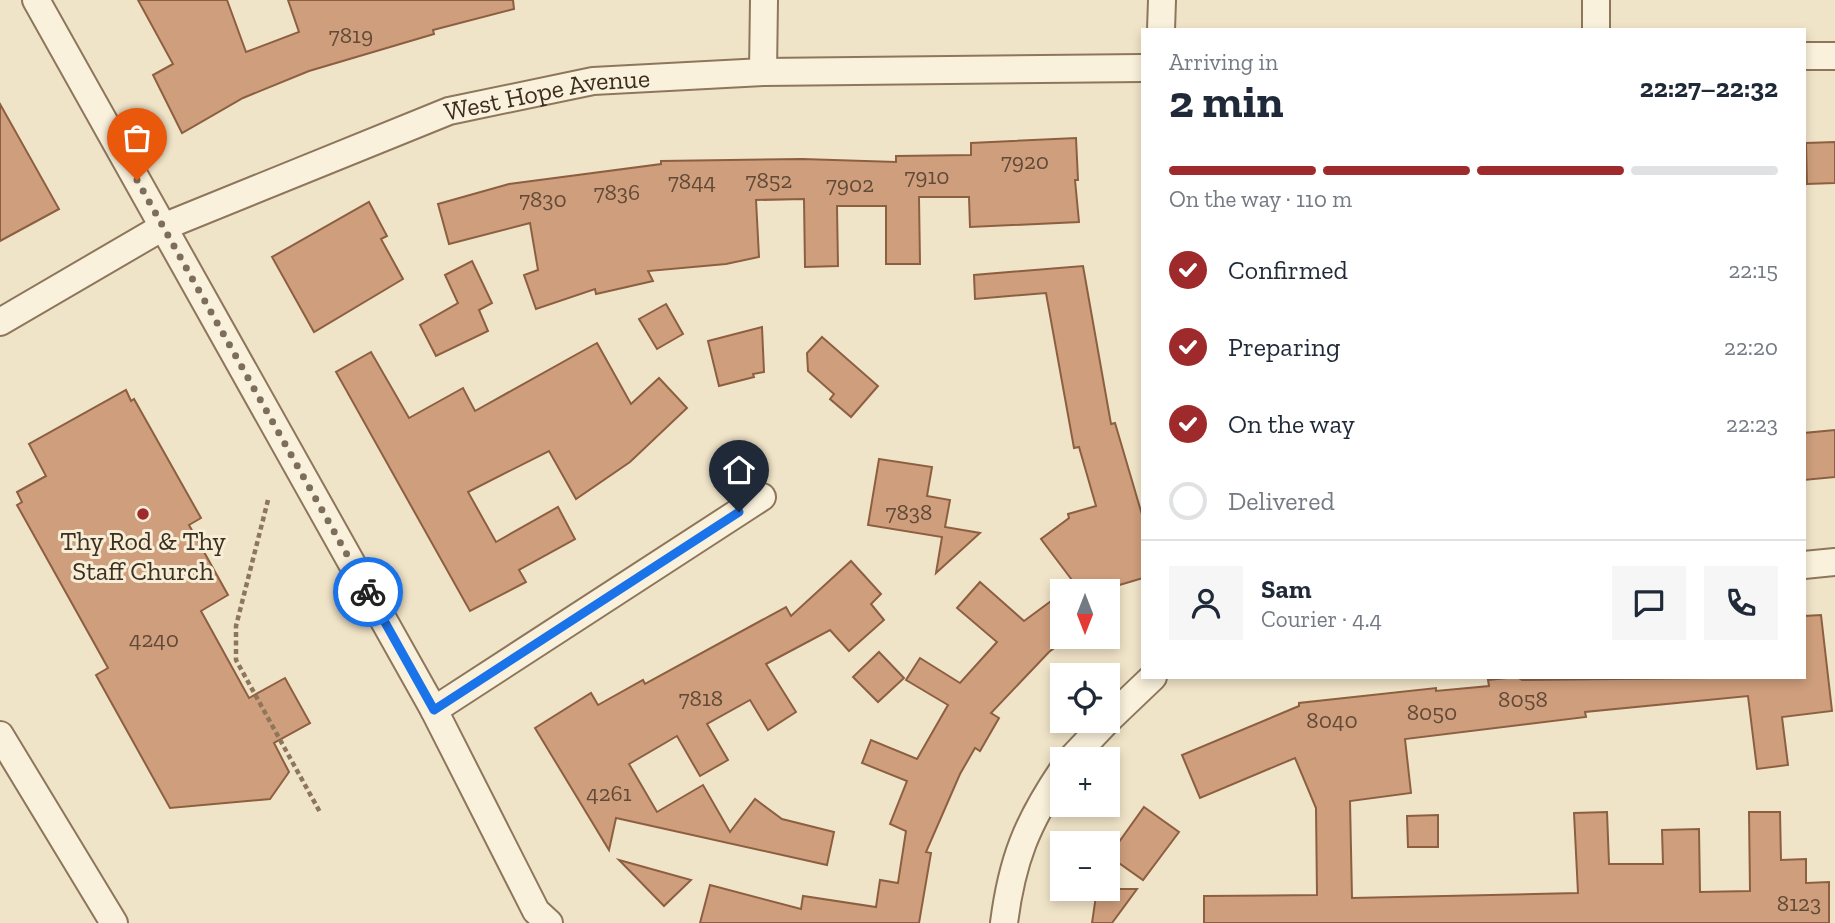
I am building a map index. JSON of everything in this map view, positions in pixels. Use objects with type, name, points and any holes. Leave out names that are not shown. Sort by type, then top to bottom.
[{"type":"street","points":[[36,0],[434,710],[536,911],[549,923]]},
{"type":"street","points":[[763,72],[764,0]]},
{"type":"street","points":[[1161,28],[1162,0]]},
{"type":"street","points":[[1596,0],[1596,28]]},
{"type":"street","points":[[1806,56],[1835,56]]},
{"type":"street","name":"West Hope Avenue","points":[[0,323],[163,227],[449,111],[593,81],[763,72],[1141,68]]},
{"type":"street","points":[[434,710],[762,497]]},
{"type":"street","points":[[1806,565],[1835,562]]},
{"type":"street","points":[[1120,708],[1151,679]]},
{"type":"street","points":[[1082,747],[1095,733]]},
{"type":"street","points":[[0,735],[114,923]]},
{"type":"street","points":[[1004,923],[1010,875],[1037,807],[1050,788]]},
{"type":"path","points":[[268,500],[236,626],[236,660],[321,814]]},
{"type":"building","points":[[138,0],[227,0],[246,52],[299,32],[288,0],[513,0],[514,9],[433,30],[434,34],[309,71],[243,98],[182,133],[153,75],[173,64]]},
{"type":"building","points":[[0,104],[59,209],[0,241]]},
{"type":"building","points":[[1076,138],[1078,180],[1075,180],[1079,222],[970,227],[969,197],[919,197],[920,264],[886,264],[886,206],[837,206],[838,266],[805,267],[804,199],[756,200],[759,257],[726,264],[648,271],[653,281],[596,294],[595,289],[536,309],[524,275],[538,270],[530,223],[449,244],[438,204],[509,184],[661,164],[661,161],[802,159],[896,162],[896,156],[971,155],[971,143]]},
{"type":"building","points":[[1835,142],[1835,183],[1807,184],[1806,143]]},
{"type":"building","points":[[369,202],[387,236],[381,239],[403,279],[314,332],[272,257]]},
{"type":"building","points":[[472,261],[492,303],[479,310],[488,331],[436,356],[420,325],[458,303],[445,275]]},
{"type":"building","points":[[1083,266],[1111,424],[1115,423],[1141,511],[1141,579],[1120,585],[1120,579],[1071,579],[1041,539],[1069,518],[1068,514],[1096,506],[1079,447],[1074,448],[1046,293],[975,299],[974,275]]},
{"type":"building","points":[[666,304],[683,334],[657,349],[639,319]]},
{"type":"building","points":[[762,327],[764,372],[719,386],[708,341]]},
{"type":"building","points":[[822,337],[878,386],[851,417],[830,399],[834,394],[808,371],[807,353]]},
{"type":"building","points":[[597,343],[631,404],[659,378],[687,408],[630,462],[576,499],[549,451],[468,492],[496,542],[558,507],[575,539],[519,570],[526,582],[470,611],[336,372],[371,352],[409,418],[463,388],[475,411]]},
{"type":"building","points":[[126,390],[131,401],[134,399],[201,518],[189,525],[228,595],[201,611],[249,698],[285,678],[310,723],[274,743],[289,772],[270,799],[170,808],[96,675],[108,668],[17,505],[22,502],[17,492],[46,476],[29,444]]},
{"type":"building","points":[[1835,430],[1835,477],[1806,480],[1806,433]]},
{"type":"building","points":[[879,459],[932,467],[927,496],[950,500],[945,527],[980,533],[936,573],[942,537],[868,525]]},
{"type":"building","points":[[851,561],[881,594],[871,604],[884,620],[849,651],[830,630],[766,664],[796,712],[768,730],[750,700],[707,724],[728,760],[700,776],[677,736],[629,764],[657,812],[703,785],[730,832],[755,799],[782,819],[834,832],[827,865],[616,818],[609,850],[535,728],[591,693],[598,705],[643,680],[645,684],[786,607],[791,616]]},
{"type":"building","points":[[980,582],[1024,621],[1050,602],[1050,649],[1053,649],[991,713],[999,718],[980,751],[975,748],[960,774],[926,852],[931,853],[919,923],[700,923],[710,885],[801,909],[803,896],[876,907],[880,880],[898,883],[906,831],[890,824],[907,781],[862,763],[871,740],[917,759],[948,705],[906,680],[920,658],[960,683],[997,642],[957,608]]},
{"type":"building","points":[[1821,615],[1832,711],[1782,717],[1788,765],[1757,769],[1748,696],[1585,712],[1586,717],[1405,739],[1411,793],[1350,801],[1352,898],[1578,893],[1574,813],[1607,812],[1609,864],[1663,864],[1662,830],[1699,829],[1700,892],[1750,891],[1749,812],[1780,812],[1781,860],[1806,859],[1806,883],[1829,882],[1829,923],[1204,923],[1204,896],[1317,895],[1316,808],[1295,758],[1200,798],[1182,755],[1299,706],[1299,703],[1436,688],[1436,691],[1489,686],[1488,680],[1498,679],[1806,679],[1806,616]]},
{"type":"building","points":[[879,652],[904,678],[878,702],[853,677]]},
{"type":"building","points":[[1144,807],[1179,832],[1143,880],[1120,864],[1120,841]]},
{"type":"building","points":[[1438,815],[1438,847],[1408,847],[1407,816]]},
{"type":"building","points":[[619,860],[691,880],[664,906]]},
{"type":"building","points":[[1120,889],[1137,889],[1112,923],[1092,923],[1095,901],[1120,901]]},
{"type":"way so far","points":[[137,180],[368,592]]},
{"type":"place","name":"Thy Rod & Thy Staff Church","points":[[143,514]]},
{"type":"route","points":[[368,592],[434,710],[739,512]]}]
